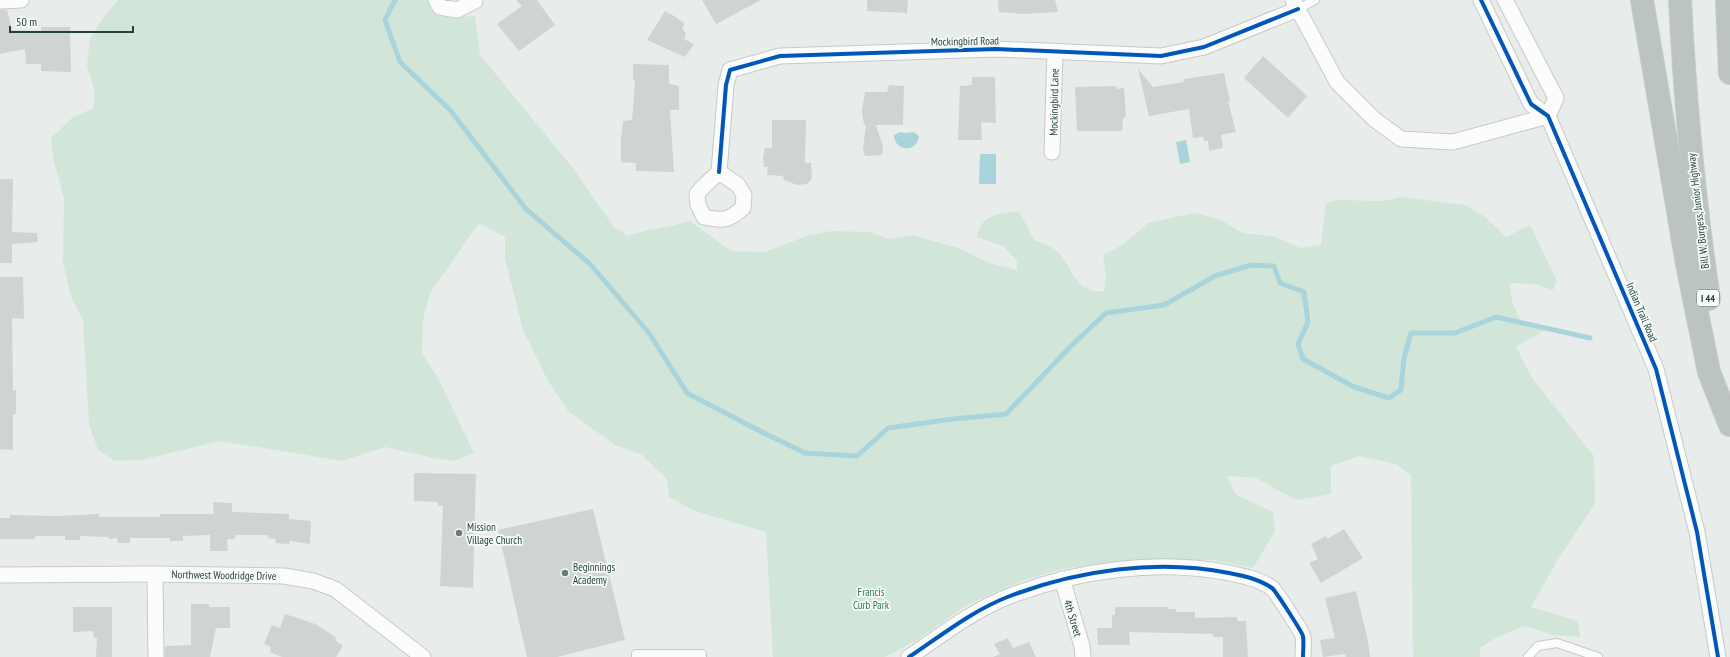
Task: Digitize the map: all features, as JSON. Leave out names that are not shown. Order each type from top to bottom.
[{"type":"highway","points":[[1642,0],[1687,264],[1709,372],[1730,425]]},
{"type":"highway","name":"Bill W. Burgess, Junior Highway","points":[[1680,0],[1684,80],[1699,236],[1730,420]]},
{"type":"highway","points":[[1727,0],[1730,73]]},
{"type":"street","points":[[0,1],[22,0]]},
{"type":"street","points":[[436,0],[440,7],[456,10],[475,2],[475,0]]},
{"type":"street","points":[[1481,0],[1531,104],[1548,116]]},
{"type":"street","points":[[1504,0],[1556,98],[1548,116]]},
{"type":"street","points":[[1295,5],[1337,82],[1374,118],[1402,140],[1453,142],[1548,116]]},
{"type":"street","name":"Mockingbird Road","points":[[719,172],[726,85],[730,70],[780,56],[996,49],[1161,56],[1204,47],[1295,5]]},
{"type":"street","name":"Mockingbird Lane","points":[[1052,152],[1055,51]]},
{"type":"street","name":"Indian Trail Road","points":[[1548,116],[1656,370],[1697,532],[1718,657]]},
{"type":"street","points":[[909,657],[969,615],[1009,596],[1062,579],[1096,573],[1164,566],[1214,570],[1249,577],[1273,588],[1303,635],[1303,657]]},
{"type":"street","points":[[155,574],[156,657]]},
{"type":"street","name":"Northwest Woodridge Drive","points":[[0,575],[155,574],[284,576],[313,581],[336,589],[423,657]]},
{"type":"street","name":"4th Street","points":[[1062,579],[1083,657]]},
{"type":"lane","points":[[1295,5],[1315,0]]},
{"type":"lane","points":[[1528,657],[1538,646],[1557,643],[1598,657]]},
{"type":"lane","points":[[636,657],[636,654],[702,654],[702,657]]},
{"type":"green space","name":"Francis Curb Park","points":[[118,0],[427,0],[433,12],[457,17],[475,16],[480,55],[572,167],[614,227],[628,236],[643,231],[690,221],[731,251],[765,252],[809,235],[832,231],[871,232],[889,239],[912,235],[958,248],[989,263],[1017,270],[1017,261],[1003,246],[977,237],[982,223],[987,219],[998,214],[1019,211],[1034,240],[1047,245],[1060,255],[1079,283],[1085,288],[1093,291],[1104,291],[1106,276],[1103,255],[1122,245],[1148,223],[1194,213],[1219,219],[1243,233],[1273,236],[1300,248],[1321,245],[1326,203],[1337,200],[1383,201],[1401,197],[1465,205],[1485,217],[1506,237],[1530,225],[1557,281],[1553,290],[1535,284],[1510,283],[1512,302],[1522,323],[1547,329],[1516,347],[1532,378],[1594,456],[1595,503],[1556,563],[1531,607],[1578,621],[1580,637],[1553,635],[1524,626],[1497,637],[1480,648],[1480,657],[1413,657],[1411,476],[1396,464],[1359,456],[1331,466],[1331,494],[1296,500],[1256,478],[1227,476],[1235,494],[1273,512],[1275,531],[1253,568],[1213,560],[1166,560],[1091,565],[1063,569],[1024,580],[966,606],[917,640],[885,657],[773,657],[766,532],[695,511],[669,497],[667,479],[642,455],[615,445],[568,411],[547,379],[523,330],[505,259],[505,237],[479,223],[430,293],[423,320],[422,353],[439,380],[474,453],[454,461],[385,447],[342,461],[220,441],[141,460],[115,461],[98,450],[89,424],[83,320],[71,297],[63,262],[64,199],[53,157],[51,138],[73,117],[94,108],[94,90],[87,65],[90,38]]},
{"type":"water","points":[[900,132],[914,132],[919,136],[914,146],[906,148],[901,147],[898,144],[894,135]]},
{"type":"water","points":[[1186,140],[1190,162],[1180,164],[1176,142]]},
{"type":"water","points":[[980,154],[996,154],[996,184],[979,184]]},
{"type":"building","points":[[516,0],[537,0],[555,25],[519,51],[497,24],[522,6]]},
{"type":"building","points":[[702,0],[761,0],[716,24]]},
{"type":"building","points":[[867,0],[908,0],[907,13],[867,11]]},
{"type":"building","points":[[998,0],[1055,0],[1058,12],[1024,14],[999,12]]},
{"type":"building","points":[[0,10],[7,10],[12,30],[41,31],[41,27],[70,27],[71,72],[41,71],[41,64],[26,64],[25,49],[0,54]]},
{"type":"building","points":[[665,11],[685,24],[682,28],[686,34],[684,39],[694,44],[685,57],[647,40]]},
{"type":"building","points":[[1263,56],[1307,96],[1288,118],[1244,78]]},
{"type":"building","points":[[633,64],[669,65],[669,84],[679,86],[679,110],[670,110],[674,172],[636,171],[636,163],[621,162],[623,121],[632,120],[635,81],[633,79]]},
{"type":"building","points":[[1138,69],[1153,87],[1184,82],[1184,79],[1224,73],[1230,101],[1228,101],[1236,132],[1221,135],[1223,148],[1209,151],[1208,141],[1204,141],[1203,137],[1193,138],[1189,109],[1149,116]]},
{"type":"building","points":[[972,77],[995,77],[996,123],[981,122],[982,140],[958,140],[960,86],[972,85]]},
{"type":"building","points":[[889,85],[904,86],[903,125],[876,125],[883,147],[882,155],[865,156],[863,148],[866,125],[864,125],[862,111],[865,92],[887,92]]},
{"type":"building","points":[[1116,86],[1117,89],[1124,88],[1126,117],[1123,118],[1122,131],[1077,131],[1075,87]]},
{"type":"building","points":[[772,120],[806,120],[805,163],[811,163],[812,179],[807,184],[797,185],[784,180],[783,176],[767,175],[768,167],[764,167],[763,157],[765,148],[772,148]]},
{"type":"building","points":[[0,179],[13,179],[12,232],[37,233],[38,242],[12,244],[12,263],[0,263]]},
{"type":"building","points":[[0,277],[23,277],[24,319],[12,318],[13,390],[16,390],[16,414],[13,414],[13,450],[0,449]]},
{"type":"building","points":[[414,473],[476,474],[473,588],[440,586],[443,506],[438,506],[438,502],[414,501]]},
{"type":"building","points":[[213,502],[232,503],[232,512],[289,514],[289,519],[311,521],[310,544],[290,541],[289,544],[275,543],[276,539],[268,538],[268,535],[235,535],[235,539],[227,539],[228,551],[210,551],[210,535],[183,536],[183,541],[170,541],[170,538],[130,538],[130,543],[118,543],[117,538],[109,539],[109,537],[80,536],[80,540],[65,540],[65,536],[35,536],[35,539],[0,539],[0,518],[10,518],[10,515],[57,516],[99,514],[99,517],[160,517],[160,514],[214,514]]},
{"type":"building","points":[[593,509],[625,640],[557,657],[527,657],[498,530]]},
{"type":"building","points":[[1344,529],[1363,558],[1321,583],[1309,563],[1318,559],[1311,544],[1326,536],[1327,539]]},
{"type":"building","points":[[1356,591],[1368,641],[1370,657],[1346,657],[1345,654],[1323,657],[1320,640],[1335,638],[1325,598]]},
{"type":"building","points":[[191,604],[209,604],[209,607],[230,607],[230,628],[216,628],[210,657],[165,657],[165,646],[191,645]]},
{"type":"building","points":[[73,607],[112,607],[112,657],[96,657],[97,638],[94,638],[93,631],[73,632]]},
{"type":"building","points":[[1115,607],[1168,607],[1168,609],[1176,609],[1176,612],[1195,612],[1195,618],[1237,617],[1237,621],[1246,621],[1248,657],[1223,657],[1223,637],[1213,637],[1213,634],[1129,632],[1130,645],[1098,645],[1097,628],[1112,628],[1112,615],[1115,615]]},
{"type":"building","points":[[285,614],[315,624],[337,638],[335,640],[343,646],[336,657],[282,657],[270,652],[271,647],[264,644],[272,625],[280,628]]},
{"type":"building","points":[[1008,638],[1013,648],[1029,642],[1036,657],[993,657],[1000,654],[994,644]]},
{"type":"waterway","points":[[395,0],[385,20],[400,62],[450,110],[526,209],[590,264],[649,333],[687,393],[805,453],[857,456],[888,428],[953,419],[1006,414],[1071,346],[1106,313],[1164,305],[1215,276],[1251,265],[1274,266],[1280,283],[1304,292],[1308,322],[1298,344],[1303,359],[1354,387],[1389,398],[1401,390],[1404,358],[1411,333],[1455,333],[1496,317],[1590,338]]},
{"type":"cycle path","points":[[1481,0],[1531,104],[1548,116],[1656,369],[1697,532],[1718,657]]},
{"type":"cycle path","points":[[719,172],[726,85],[730,70],[780,56],[996,49],[1161,56],[1204,47],[1298,9]]},
{"type":"cycle path","points":[[909,657],[983,608],[1010,596],[1063,579],[1146,567],[1202,569],[1235,574],[1257,580],[1267,585],[1272,588],[1278,596],[1303,636],[1303,657]]},
{"type":"place","name":"Mission Village Church","points":[[459,533]]},
{"type":"place","name":"Beginnings Academy","points":[[565,573]]}]
